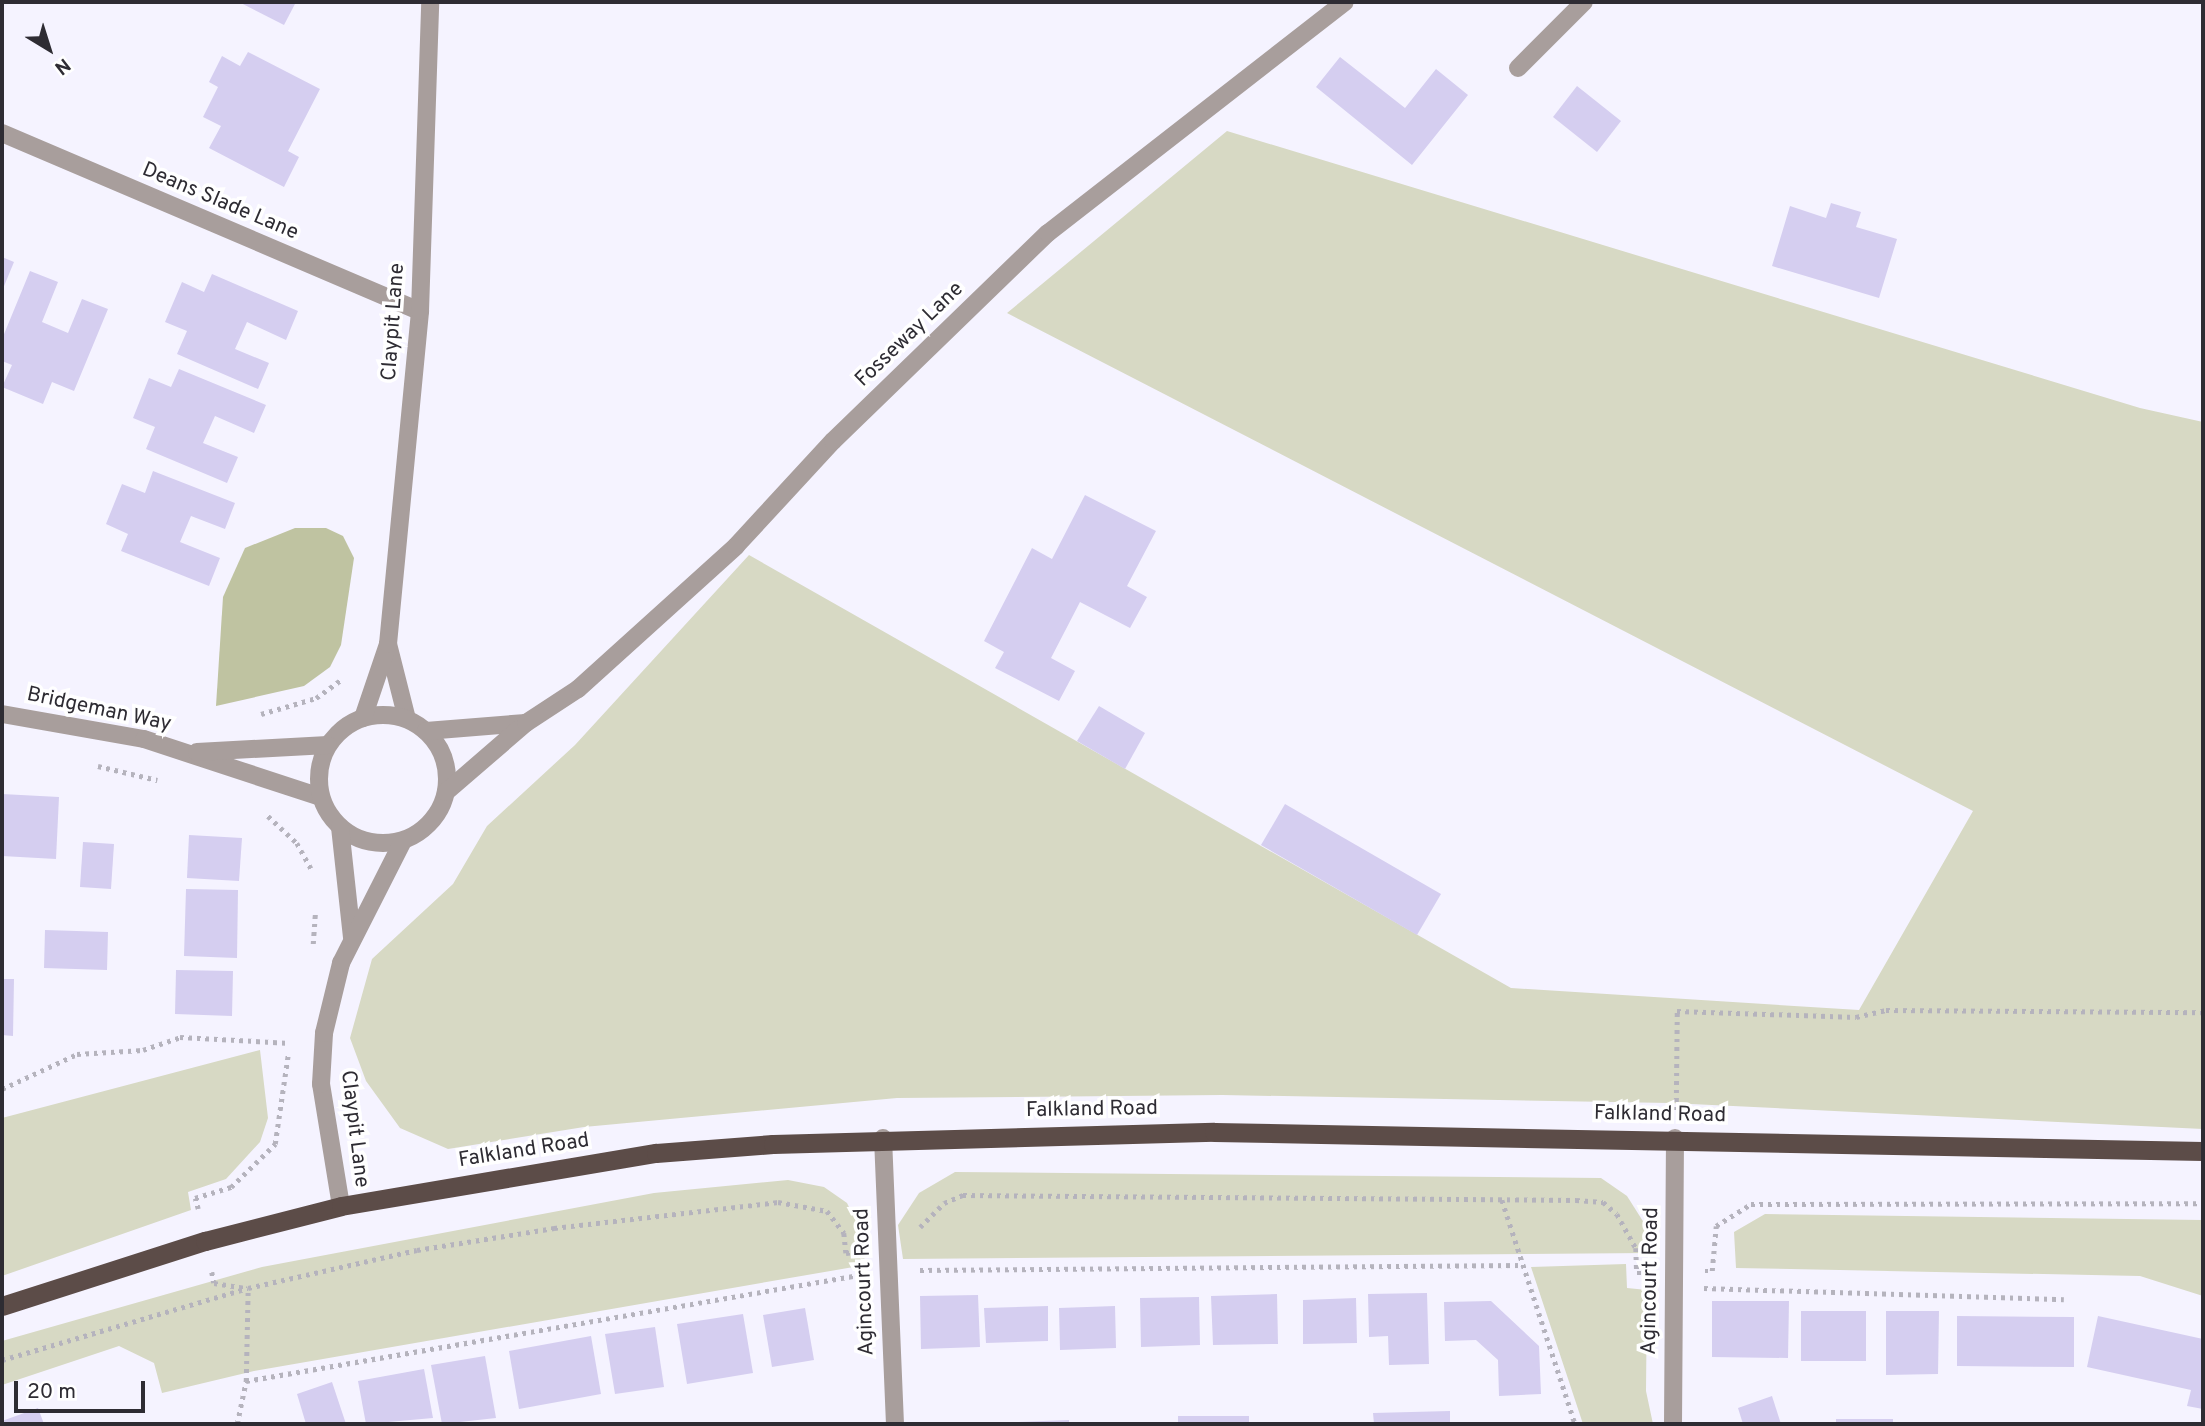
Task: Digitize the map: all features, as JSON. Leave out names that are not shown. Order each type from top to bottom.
[{"type":"highway","name":"Falkland Road","points":[[2,1306],[181,1248],[341,1206],[656,1153],[883,1138],[1072,1132],[1675,1138],[2203,1151]]},
{"type":"street","name":"Claypit Lane","points":[[363,718],[388,644],[420,312],[430,2]]},
{"type":"street","name":"Fosseway Lane","points":[[446,792],[526,723],[579,689],[736,546],[833,441],[1048,233],[1345,2]]},
{"type":"street","points":[[1518,68],[1584,2]]},
{"type":"street","name":"Deans Slade Lane","points":[[2,133],[420,312]]},
{"type":"street","name":"Claypit Lane","points":[[388,644],[407,719]]},
{"type":"street","name":"Bridgeman Way","points":[[2,714],[106,731],[187,753],[320,797]]},
{"type":"street","points":[[363,718],[407,719],[426,731],[440,749],[446,792],[438,813],[403,841],[370,842],[340,827],[320,797],[320,761],[328,746],[363,718]]},
{"type":"street","name":"Fosseway Lane","points":[[426,731],[526,723]]},
{"type":"street","name":"Bridgeman Way","points":[[187,753],[328,746]]},
{"type":"street","name":"Claypit Lane","points":[[340,827],[352,937]]},
{"type":"street","name":"Claypit Lane","points":[[341,1206],[321,1084],[324,1033],[352,937],[403,841]]},
{"type":"street","name":"Agincourt Road","points":[[883,1138],[895,1424]]},
{"type":"street","name":"Agincourt Road","points":[[1673,1424],[1675,1138]]},
{"type":"path","points":[[254,716],[316,698],[346,676]]},
{"type":"path","points":[[87,764],[163,781]]},
{"type":"path","points":[[261,813],[297,843],[316,877]]},
{"type":"path","points":[[311,949],[315,901]]},
{"type":"path","points":[[1675,1138],[1677,1011],[1856,1017],[1886,1010],[2203,1012]]},
{"type":"path","points":[[195,1198],[231,1187],[275,1144],[292,1031]]},
{"type":"path","points":[[2,1089],[77,1054],[143,1050],[180,1037],[290,1042]]},
{"type":"path","points":[[2,1360],[248,1289],[417,1250],[778,1202],[827,1211],[844,1233],[846,1253],[923,1245],[919,1224],[963,1195],[1603,1202],[1618,1213],[1636,1248],[1637,1273],[1674,1280],[2064,1300]]},
{"type":"path","points":[[1502,1200],[1575,1424]]},
{"type":"path","points":[[1674,1280],[1712,1271],[1716,1226],[1751,1204],[2203,1203]]},
{"type":"path","points":[[237,1424],[246,1381],[248,1289]]},
{"type":"green space","points":[[1227,131],[2140,408],[2203,422],[2203,1129],[1670,1103],[1222,1095],[897,1098],[584,1127],[448,1149],[400,1128],[366,1081],[350,1038],[372,959],[453,884],[487,826],[575,745],[749,555],[1511,988],[1859,1010],[1973,811],[1007,313]]},
{"type":"green space","points":[[295,528],[326,528],[343,536],[354,558],[341,645],[330,667],[304,686],[216,706],[223,597],[245,548]]},
{"type":"green space","points":[[260,1050],[268,1118],[260,1142],[226,1179],[188,1192],[191,1210],[2,1276],[2,1118]]},
{"type":"green space","points":[[955,1172],[1601,1178],[1627,1196],[1646,1226],[1649,1253],[903,1259],[898,1225],[919,1193]]},
{"type":"green space","points":[[788,1180],[824,1187],[847,1203],[862,1233],[865,1265],[254,1371],[162,1393],[154,1363],[119,1346],[2,1385],[2,1341],[262,1267],[654,1193]]},
{"type":"green space","points":[[1765,1214],[2203,1220],[2203,1296],[2140,1276],[1736,1268],[1734,1232]]},
{"type":"green space","points":[[1626,1264],[1627,1288],[1647,1290],[1646,1391],[1653,1424],[1583,1424],[1531,1267]]},
{"type":"building","points":[[239,2],[296,2],[284,25]]},
{"type":"building","points":[[248,52],[320,89],[288,151],[299,157],[284,187],[209,148],[221,126],[203,117],[218,87],[209,82],[222,56],[240,66]]},
{"type":"building","points":[[1340,57],[1405,108],[1436,69],[1468,95],[1412,165],[1316,87]]},
{"type":"building","points":[[1577,86],[1621,121],[1597,152],[1553,117]]},
{"type":"building","points":[[1831,203],[1861,212],[1856,227],[1897,239],[1879,298],[1772,266],[1790,206],[1826,218]]},
{"type":"building","points":[[2,257],[14,262],[2,291]]},
{"type":"building","points":[[30,271],[58,282],[42,322],[68,333],[82,299],[108,309],[74,391],[52,382],[43,404],[2,387],[12,365],[2,361],[2,339]]},
{"type":"building","points":[[212,274],[298,311],[286,340],[247,322],[235,349],[269,363],[258,389],[177,354],[187,331],[165,322],[182,282],[204,292]]},
{"type":"building","points":[[179,369],[266,405],[254,433],[215,416],[203,443],[238,457],[227,483],[146,449],[155,427],[133,418],[149,378],[171,387]]},
{"type":"building","points":[[153,471],[235,503],[225,529],[191,516],[180,542],[220,558],[209,586],[121,551],[128,534],[106,524],[122,484],[145,493]]},
{"type":"building","points":[[1085,495],[1156,531],[1127,586],[1147,597],[1130,628],[1080,602],[1051,658],[1075,671],[1059,701],[995,668],[1004,652],[984,641],[1032,548],[1052,559]]},
{"type":"building","points":[[1099,706],[1145,733],[1125,769],[1077,741]]},
{"type":"building","points":[[2,794],[59,797],[56,859],[2,856]]},
{"type":"building","points":[[1285,804],[1441,894],[1417,935],[1261,845]]},
{"type":"building","points":[[189,835],[242,838],[239,881],[187,878]]},
{"type":"building","points":[[83,842],[114,844],[111,889],[80,887]]},
{"type":"building","points":[[186,889],[238,890],[237,958],[184,956]]},
{"type":"building","points":[[45,930],[108,932],[107,970],[44,968]]},
{"type":"building","points":[[176,970],[233,971],[232,1016],[175,1014]]},
{"type":"building","points":[[2,979],[14,979],[13,1036],[2,1035]]},
{"type":"building","points":[[1427,1293],[1429,1364],[1389,1365],[1388,1336],[1369,1337],[1368,1294]]},
{"type":"building","points":[[1277,1294],[1278,1344],[1213,1345],[1211,1296]]},
{"type":"building","points":[[978,1295],[980,1347],[921,1349],[920,1296]]},
{"type":"building","points":[[1199,1297],[1200,1345],[1141,1347],[1140,1298]]},
{"type":"building","points":[[1356,1298],[1357,1343],[1303,1344],[1303,1300]]},
{"type":"building","points":[[1491,1301],[1539,1346],[1541,1394],[1499,1396],[1498,1360],[1476,1340],[1445,1341],[1444,1302]]},
{"type":"building","points":[[1712,1301],[1789,1301],[1788,1358],[1712,1357]]},
{"type":"building","points":[[1048,1306],[1048,1341],[986,1343],[984,1308]]},
{"type":"building","points":[[1115,1306],[1116,1348],[1060,1350],[1059,1308]]},
{"type":"building","points":[[805,1308],[814,1360],[772,1367],[763,1315]]},
{"type":"building","points":[[1801,1311],[1866,1311],[1866,1361],[1801,1361]]},
{"type":"building","points":[[1886,1311],[1939,1311],[1938,1374],[1886,1375]]},
{"type":"building","points":[[743,1314],[753,1373],[687,1384],[677,1324]]},
{"type":"building","points":[[1957,1316],[2074,1317],[2074,1367],[1957,1366]]},
{"type":"building","points":[[2098,1316],[2203,1339],[2203,1409],[2187,1406],[2191,1390],[2087,1367]]},
{"type":"building","points":[[655,1327],[664,1387],[615,1394],[605,1334]]},
{"type":"building","points":[[591,1336],[601,1394],[519,1409],[509,1351]]},
{"type":"building","points":[[485,1356],[496,1418],[442,1424],[431,1365]]},
{"type":"building","points":[[424,1369],[433,1418],[366,1424],[358,1381]]},
{"type":"building","points":[[332,1382],[346,1424],[306,1424],[297,1394]]},
{"type":"building","points":[[1772,1396],[1781,1424],[1743,1424],[1738,1408]]},
{"type":"building","points":[[38,1408],[44,1424],[2,1424],[2,1421]]},
{"type":"building","points":[[1450,1411],[1450,1424],[1374,1424],[1373,1413]]},
{"type":"building","points":[[1178,1416],[1249,1416],[1249,1424],[1178,1424]]},
{"type":"building","points":[[1836,1419],[1893,1419],[1893,1424],[1836,1424]]},
{"type":"building","points":[[1069,1420],[1069,1424],[1018,1424],[1018,1422]]}]
